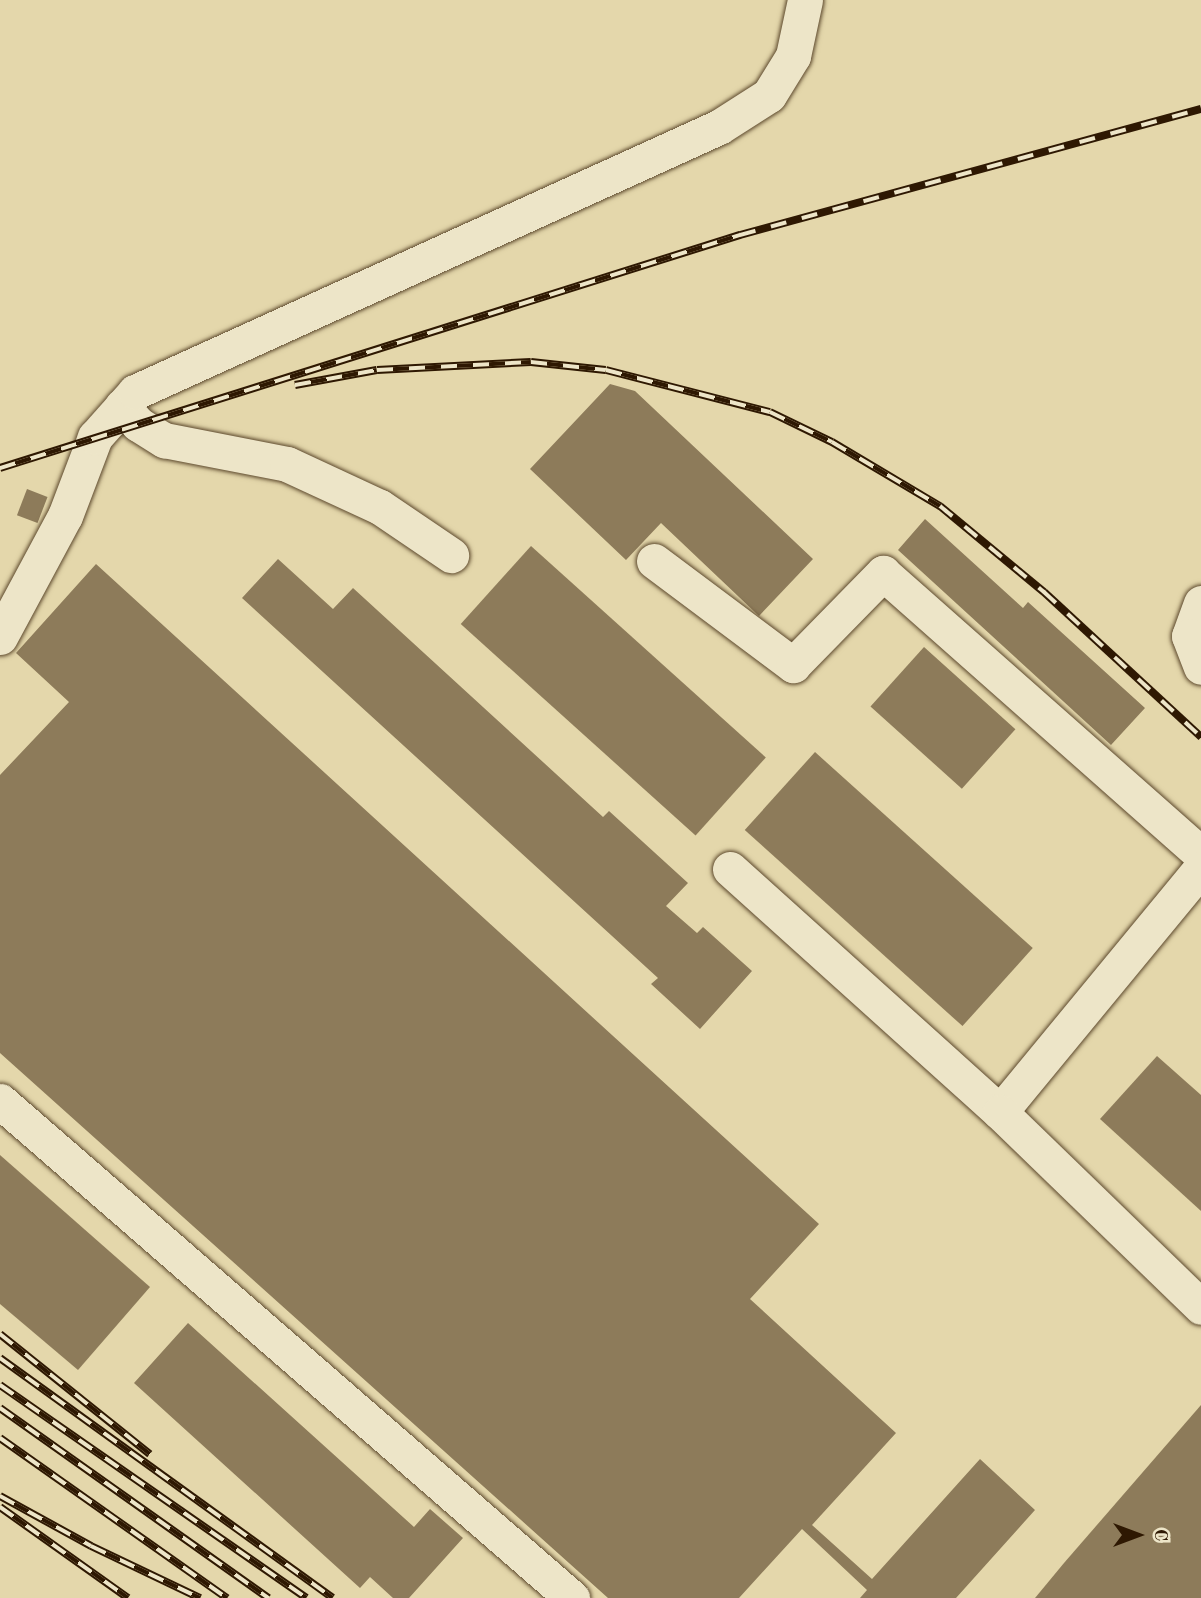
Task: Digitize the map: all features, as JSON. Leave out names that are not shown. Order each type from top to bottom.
[{"type":"lane","points":[[0,637],[65,516],[95,437],[135,391],[719,127],[769,95],[793,56],[805,0]]},
{"type":"lane","points":[[122,406],[138,424],[164,440],[287,464],[380,507],[451,555]]},
{"type":"lane","points":[[654,561],[793,665],[883,573],[1201,855]]},
{"type":"lane","points":[[1201,603],[1189,636],[1201,667]]},
{"type":"lane","points":[[1000,1112],[1201,868]]},
{"type":"lane","points":[[730,869],[1000,1112],[1201,1307]]},
{"type":"lane","points":[[0,1101],[572,1598]]},
{"type":"building","points":[[610,384],[635,391],[813,559],[759,616],[661,523],[626,560],[530,469]]},
{"type":"building","points":[[27,489],[48,497],[38,523],[17,515]]},
{"type":"building","points":[[925,519],[1023,608],[1028,602],[1145,708],[1111,745],[898,550]]},
{"type":"building","points":[[531,546],[766,757],[696,835],[461,624]]},
{"type":"building","points":[[278,559],[333,609],[353,588],[603,817],[609,811],[688,883],[666,906],[697,933],[703,927],[752,971],[700,1029],[651,984],[658,978],[242,598]]},
{"type":"building","points":[[96,564],[819,1224],[750,1299],[896,1433],[812,1525],[872,1579],[980,1459],[1035,1510],[956,1598],[860,1598],[867,1590],[802,1529],[739,1598],[608,1598],[0,1053],[0,775],[69,702],[16,653]]},
{"type":"building","points":[[924,647],[1015,729],[962,789],[870,706]]},
{"type":"building","points":[[815,752],[1033,948],[962,1026],[745,830]]},
{"type":"building","points":[[1157,1056],[1201,1095],[1201,1211],[1100,1119]]},
{"type":"building","points":[[0,1155],[150,1287],[78,1370],[0,1304]]},
{"type":"building","points":[[188,1323],[414,1527],[430,1509],[463,1538],[409,1598],[393,1598],[370,1577],[360,1588],[134,1383]]},
{"type":"building","points":[[1201,1405],[1201,1598],[1035,1598],[1064,1563]]},
{"type":"railway","points":[[0,468],[740,235],[1201,109]]},
{"type":"railway","points":[[295,385],[377,370],[531,362],[606,370],[770,412],[832,442],[940,506],[1044,592],[1201,737]]},
{"type":"railway","points":[[0,1334],[150,1454]]},
{"type":"railway","points":[[0,1358],[333,1598]]},
{"type":"railway","points":[[0,1385],[306,1598]]},
{"type":"railway","points":[[0,1408],[268,1598]]},
{"type":"railway","points":[[0,1438],[227,1598]]},
{"type":"railway","points":[[0,1496],[91,1546],[200,1598]]},
{"type":"railway","points":[[0,1507],[128,1598]]}]
